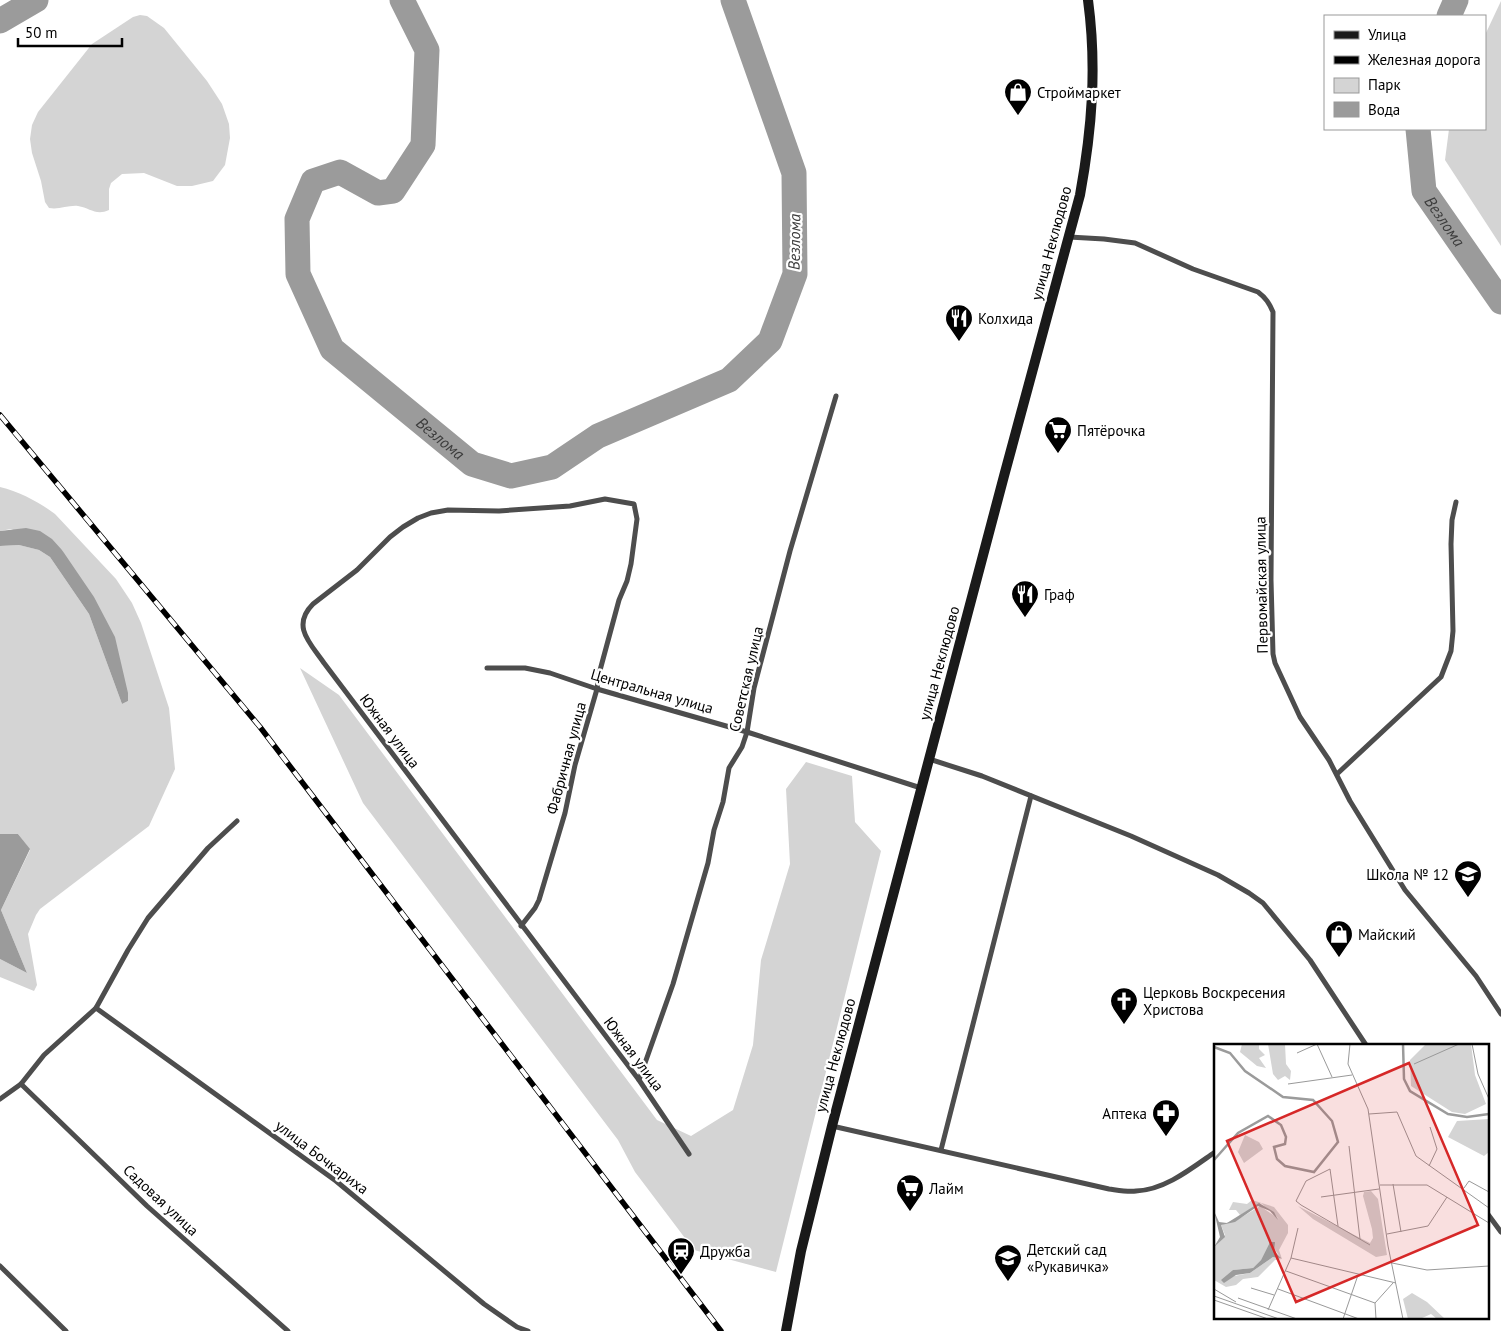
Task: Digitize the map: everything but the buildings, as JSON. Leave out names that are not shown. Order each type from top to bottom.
[{"type":"main road","name":"улица Неклюдово","points":[[786,1331],[801,1251],[832,1126],[1082,187],[1093,108],[1093,62],[1088,0]]},
{"type":"street","name":"Первомайская улица","points":[[1069,237],[1135,243],[1192,269],[1258,292],[1265,297],[1274,312],[1270,580],[1273,654],[1278,673],[1300,717],[1329,760],[1350,801],[1405,890],[1476,976],[1501,1014]]},
{"type":"street","name":"Советская улица","points":[[639,1080],[673,984],[708,863],[729,768],[742,747],[747,732],[754,688],[788,560],[836,396]]},
{"type":"street","name":"Южная улица","points":[[634,504],[605,499],[570,506],[498,511],[448,510],[431,513],[403,526],[357,570],[313,604],[302,619],[305,636],[324,663],[639,1080],[689,1154]]},
{"type":"street","points":[[1337,774],[1440,677],[1451,652],[1453,630],[1452,528],[1456,502]]},
{"type":"street","name":"Фабричная улица","points":[[521,926],[539,900],[565,813],[575,765],[597,689],[599,674],[631,564],[637,519],[634,504]]},
{"type":"street","name":"Центральная улица","points":[[487,668],[525,668],[550,673],[597,689],[747,732],[921,788]]},
{"type":"street","points":[[929,759],[982,776],[1131,836],[1218,875],[1249,893],[1263,903],[1310,960],[1365,1044]]},
{"type":"street","points":[[941,1150],[1032,796]]},
{"type":"street","points":[[0,1099],[21,1084],[44,1055],[96,1008],[148,918],[208,848],[237,821]]},
{"type":"street","name":"улица Бочкариха","points":[[96,1008],[336,1181],[515,1329],[528,1331]]},
{"type":"street","name":"Садовая улица","points":[[21,1084],[147,1206],[288,1331]]},
{"type":"street","points":[[832,1126],[1109,1189],[1135,1192],[1147,1190],[1170,1181],[1214,1153]]},
{"type":"street","points":[[1488,1214],[1501,1232]]},
{"type":"street","points":[[0,1266],[66,1331]]},
{"type":"green space","points":[[1501,1],[1501,246],[1445,160],[1449,130],[1486,130],[1486,33]]},
{"type":"green space","points":[[147,16],[164,28],[207,81],[222,104],[229,124],[230,138],[225,165],[213,181],[192,186],[177,186],[144,173],[122,174],[111,183],[109,189],[109,210],[104,212],[97,212],[78,206],[49,208],[45,202],[30,139],[32,125],[38,112],[92,44],[133,17]]},
{"type":"green space","points":[[0,487],[29,498],[55,514],[116,579],[132,603],[141,623],[169,708],[175,769],[149,826],[40,909],[36,915],[28,934],[37,985],[34,991],[0,977],[0,959],[27,973],[1,910],[30,850],[18,834],[0,834],[0,546],[19,545],[39,550],[50,557],[89,614],[122,704],[128,701],[62,550],[11,529],[0,531]]},
{"type":"green space","points":[[300,668],[339,695],[657,1120],[691,1136],[733,1110],[753,1045],[761,960],[790,864],[786,789],[806,762],[852,776],[855,822],[881,851],[776,1272],[694,1250],[635,1172],[618,1140],[363,803]]},
{"type":"water","points":[[26,528],[40,531],[52,539],[62,550],[94,597],[115,637],[128,693],[128,701],[122,704],[89,614],[50,557],[39,550],[19,545],[0,546],[0,531]]},
{"type":"water","points":[[0,834],[18,834],[30,849],[1,910],[27,973],[0,959]]},
{"type":"waterway","name":"Везлома","points":[[0,21],[36,0]]},
{"type":"waterway","name":"Везлома","points":[[402,0],[427,50],[423,145],[393,191],[378,193],[340,172],[313,181],[297,219],[298,274],[332,349],[472,464],[511,476],[552,467],[598,436],[729,380],[770,341],[795,274],[794,173],[733,0]]},
{"type":"waterway","name":"Везлома","points":[[1449,15],[1456,0]]},
{"type":"waterway","name":"Везлома","points":[[1418,130],[1424,191],[1501,302]]},
{"type":"railway","points":[[0,415],[260,727],[721,1331]]},
{"type":"place","name":"Строймаркет","points":[[1018,116]]},
{"type":"place","name":"Колхида","points":[[959,342]]},
{"type":"place","name":"Пятёрочка","points":[[1058,454]]},
{"type":"place","name":"Граф","points":[[1025,618]]},
{"type":"place","name":"Школа № 12","points":[[1468,898]]},
{"type":"place","name":"Майский","points":[[1339,958]]},
{"type":"place","name":"Церковь Воскресения Христова","points":[[1124,1025]]},
{"type":"place","name":"Аптека","points":[[1166,1137]]},
{"type":"place","name":"Лайм","points":[[910,1212]]},
{"type":"place","name":"Дружба","points":[[681,1275]]},
{"type":"place","name":"Детский сад «Рукавичка»","points":[[1008,1282]]}]
